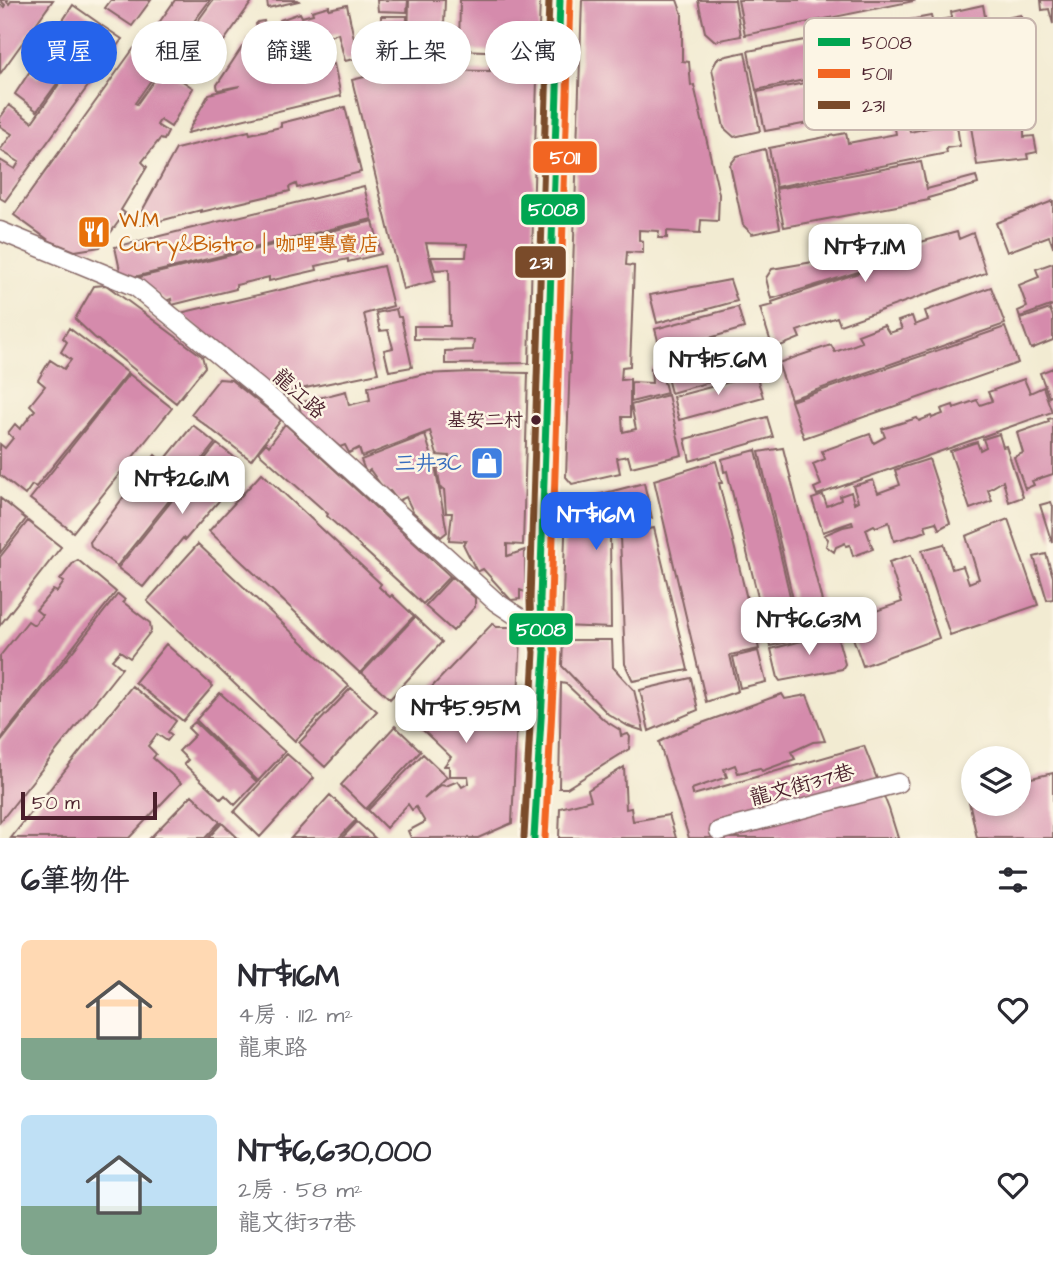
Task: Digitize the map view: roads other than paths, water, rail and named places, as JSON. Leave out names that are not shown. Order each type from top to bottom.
[{"type":"street","points":[[534,838],[545,651],[541,632],[540,600],[559,0]]},
{"type":"street","name":"龍江路","points":[[0,231],[136,287],[277,403],[496,602],[541,632]]},
{"type":"street","name":"龍文街37巷","points":[[719,831],[898,783]]},
{"type":"place","name":"W.M Curry&Bistro｜咖哩專賣店","points":[[94,232]]},
{"type":"place","name":"基安二村","points":[[536,420]]},
{"type":"place","name":"三井3C","points":[[487,463]]}]
